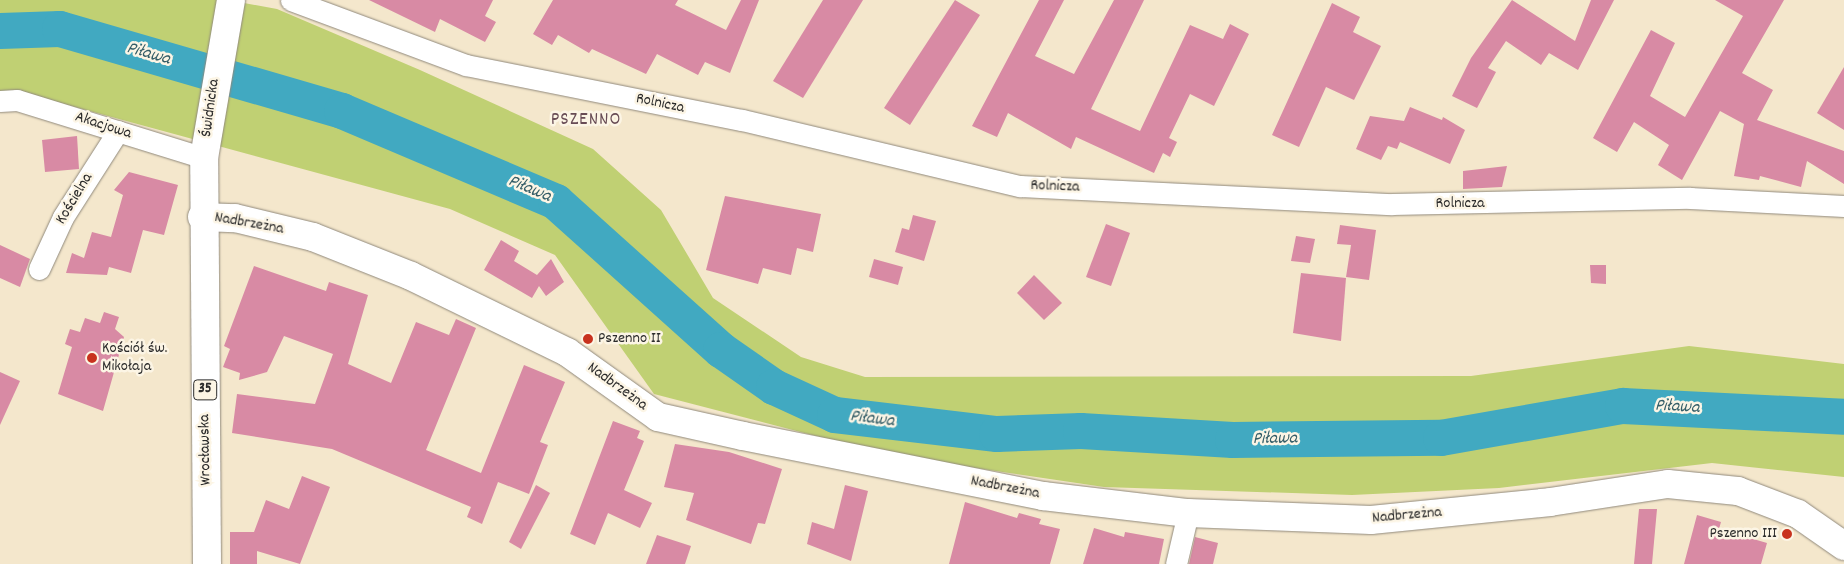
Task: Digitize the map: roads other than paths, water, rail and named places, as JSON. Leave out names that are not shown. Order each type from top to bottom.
[{"type":"street","name":"Rolnicza","points":[[291,0],[466,65],[742,120],[1020,186],[1392,204],[1690,198],[1844,206]]},
{"type":"street","name":"Świdnicka","points":[[202,217],[205,152],[230,3]]},
{"type":"street","name":"Akacjowa","points":[[0,101],[17,100],[118,131],[205,152]]},
{"type":"street","name":"Kościelna","points":[[39,269],[63,217],[118,131]]},
{"type":"street","name":"Nadbrzeżna","points":[[202,217],[235,218],[313,237],[411,276],[580,360],[658,417],[1043,496],[1188,513],[1371,520],[1550,502],[1668,484],[1738,492],[1798,514],[1844,546]]},
{"type":"street","name":"Wrocławska","points":[[202,217],[207,564]]},
{"type":"street","points":[[1176,564],[1188,513]]},
{"type":"waterway","name":"Piława","points":[[0,31],[60,29],[342,111],[556,202],[721,350],[774,387],[835,415],[997,434],[1081,431],[1233,440],[1441,438],[1623,406],[1844,417]]},
{"type":"place","name":"Pszenno II","points":[[588,339]]},
{"type":"place","name":"Kościół św. Mikołaja","points":[[92,358]]},
{"type":"place","name":"Pszenno III","points":[[1787,534]]},
{"type":"district","name":"PSZENNO","points":[[586,121]]}]
